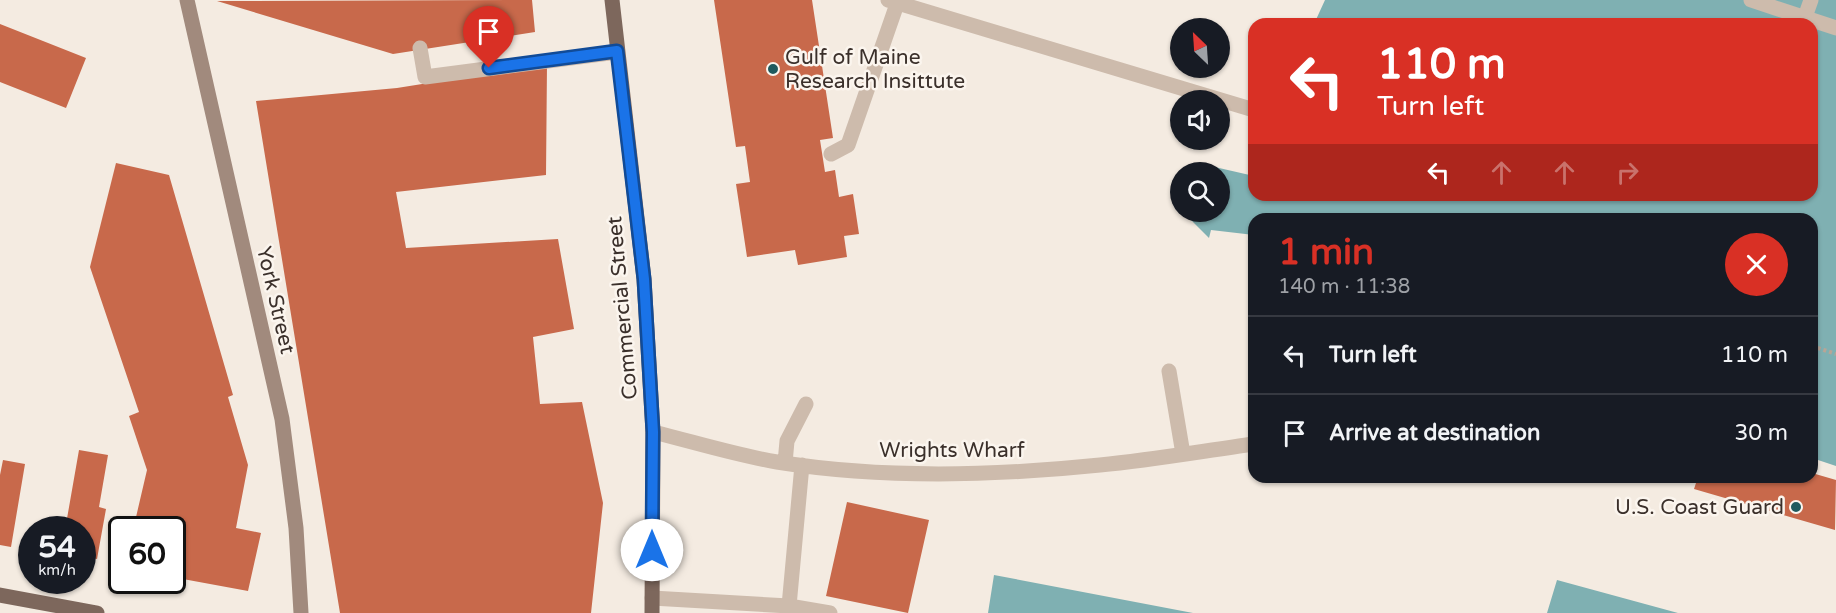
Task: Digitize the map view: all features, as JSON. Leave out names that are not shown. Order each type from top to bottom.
[{"type":"main road","name":"Commercial Street","points":[[612,0],[644,279],[653,432],[652,605]]},
{"type":"main road","points":[[0,595],[98,613]]},
{"type":"street","name":"York Street","points":[[187,0],[282,419],[296,528],[301,613]]},
{"type":"street","points":[[1751,0],[1805,17],[1810,0]]},
{"type":"street","points":[[831,154],[848,145],[892,2],[1248,108]]},
{"type":"street","points":[[1818,22],[1836,28]]},
{"type":"street","points":[[420,48],[425,76],[617,51]]},
{"type":"street","points":[[1169,371],[1183,454]]},
{"type":"street","points":[[785,463],[787,441],[806,404]]},
{"type":"street","name":"Wrights Wharf","points":[[653,432],[785,463],[897,472],[1024,471],[1101,465],[1248,445]]},
{"type":"street","points":[[789,606],[802,465]]},
{"type":"street","points":[[652,605],[789,606],[830,613]]},
{"type":"path","points":[[1818,348],[1836,354]]},
{"type":"water","points":[[1325,0],[1836,0],[1836,466],[1818,460],[1818,213],[1248,213],[1248,234],[1211,230],[1209,238],[1193,222],[1230,222],[1230,170],[1248,175],[1248,201],[1818,201],[1818,18],[1317,18]]},
{"type":"water","points":[[994,575],[1193,613],[988,613]]},
{"type":"water","points":[[1557,580],[1678,613],[1547,613]]},
{"type":"building","points":[[532,0],[535,32],[393,54],[217,1]]},
{"type":"building","name":"Gulf of Maine Research Insittute","points":[[714,0],[812,0],[833,138],[820,140],[825,172],[835,170],[839,197],[853,194],[859,234],[844,236],[847,257],[798,265],[795,250],[747,257],[736,184],[750,182],[745,146],[736,147]]},
{"type":"building","points":[[0,24],[86,58],[66,108],[0,82]]},
{"type":"building","points":[[547,64],[546,175],[396,192],[406,248],[558,239],[574,329],[533,337],[540,404],[582,402],[603,503],[591,613],[340,613],[256,101],[397,88]]},
{"type":"building","points":[[116,163],[169,175],[233,395],[228,397],[248,465],[236,528],[261,533],[248,591],[186,580],[186,516],[136,516],[147,470],[129,416],[139,412],[90,267]]},
{"type":"building","points":[[79,450],[108,455],[99,507],[106,509],[97,559],[96,516],[67,516]]},
{"type":"building","points":[[3,460],[25,464],[11,547],[0,545],[0,475]]},
{"type":"building","name":"U.S. Coast Guard","points":[[1818,475],[1836,480],[1835,530],[1694,489],[1696,483],[1818,483]]},
{"type":"building","points":[[847,502],[929,520],[908,613],[826,596]]},
{"type":"place","name":"Gulf of Maine Research Insittute","points":[[773,69]]},
{"type":"place","name":"U.S. Coast Guard","points":[[1796,507]]},
{"type":"route","points":[[489,68],[617,51],[644,279],[653,432],[652,550]]}]
